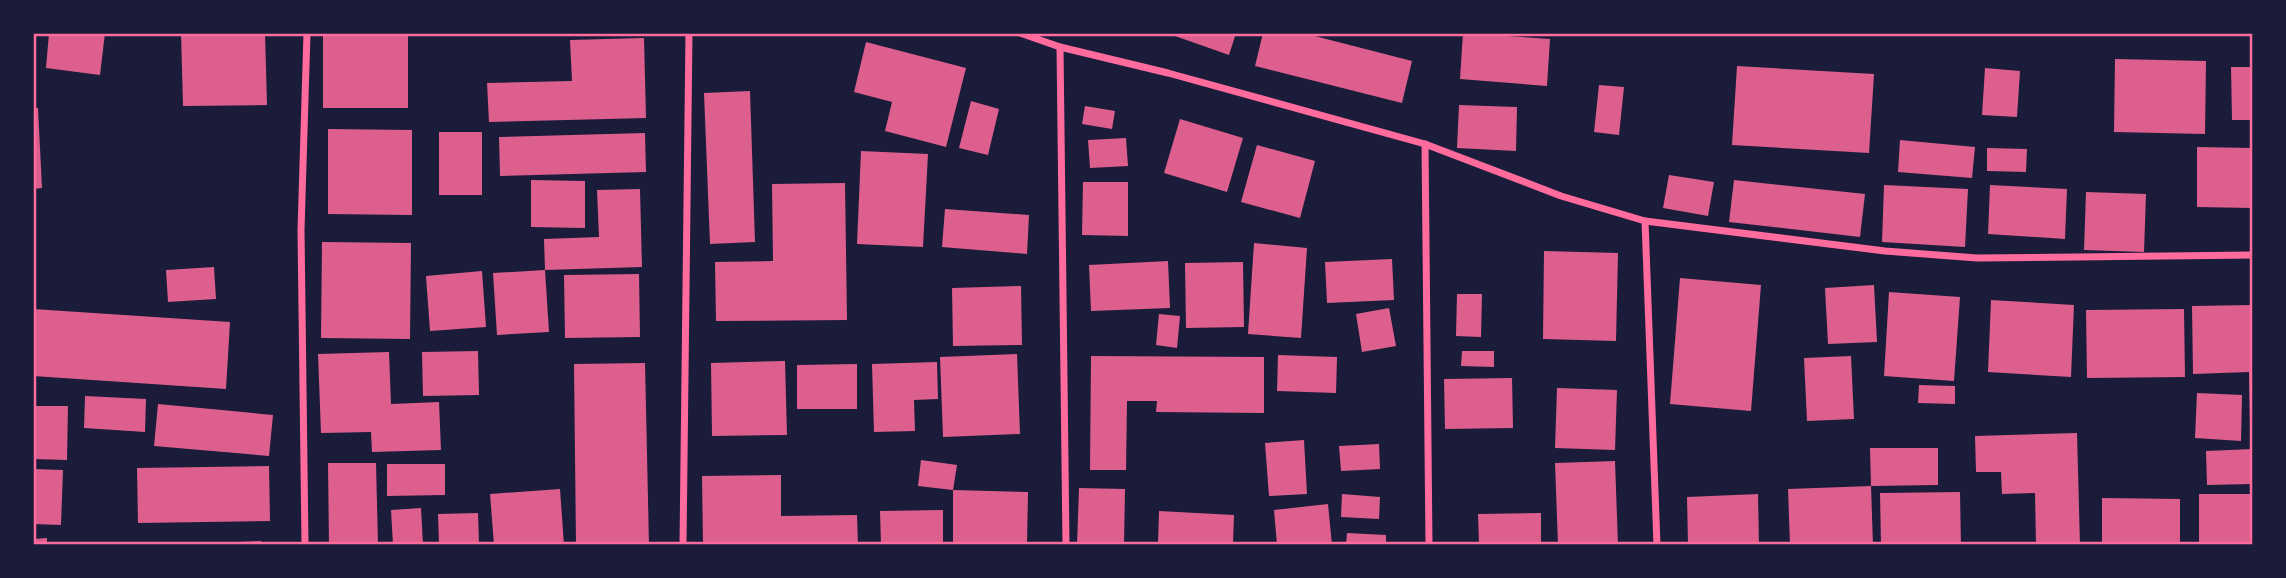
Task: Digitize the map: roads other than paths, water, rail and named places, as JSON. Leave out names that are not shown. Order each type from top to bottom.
[{"type":"street","points":[[305,545],[301,230],[307,33]]},
{"type":"street","points":[[683,545],[689,33]]},
{"type":"street","points":[[1020,33],[1060,47],[1180,76],[1425,144],[1561,196],[1645,221],[1885,251],[1977,258],[2253,255]]},
{"type":"street","points":[[1060,47],[1066,545]]},
{"type":"street","points":[[1425,144],[1429,545]]},
{"type":"street","points":[[1645,221],[1657,545]]}]
